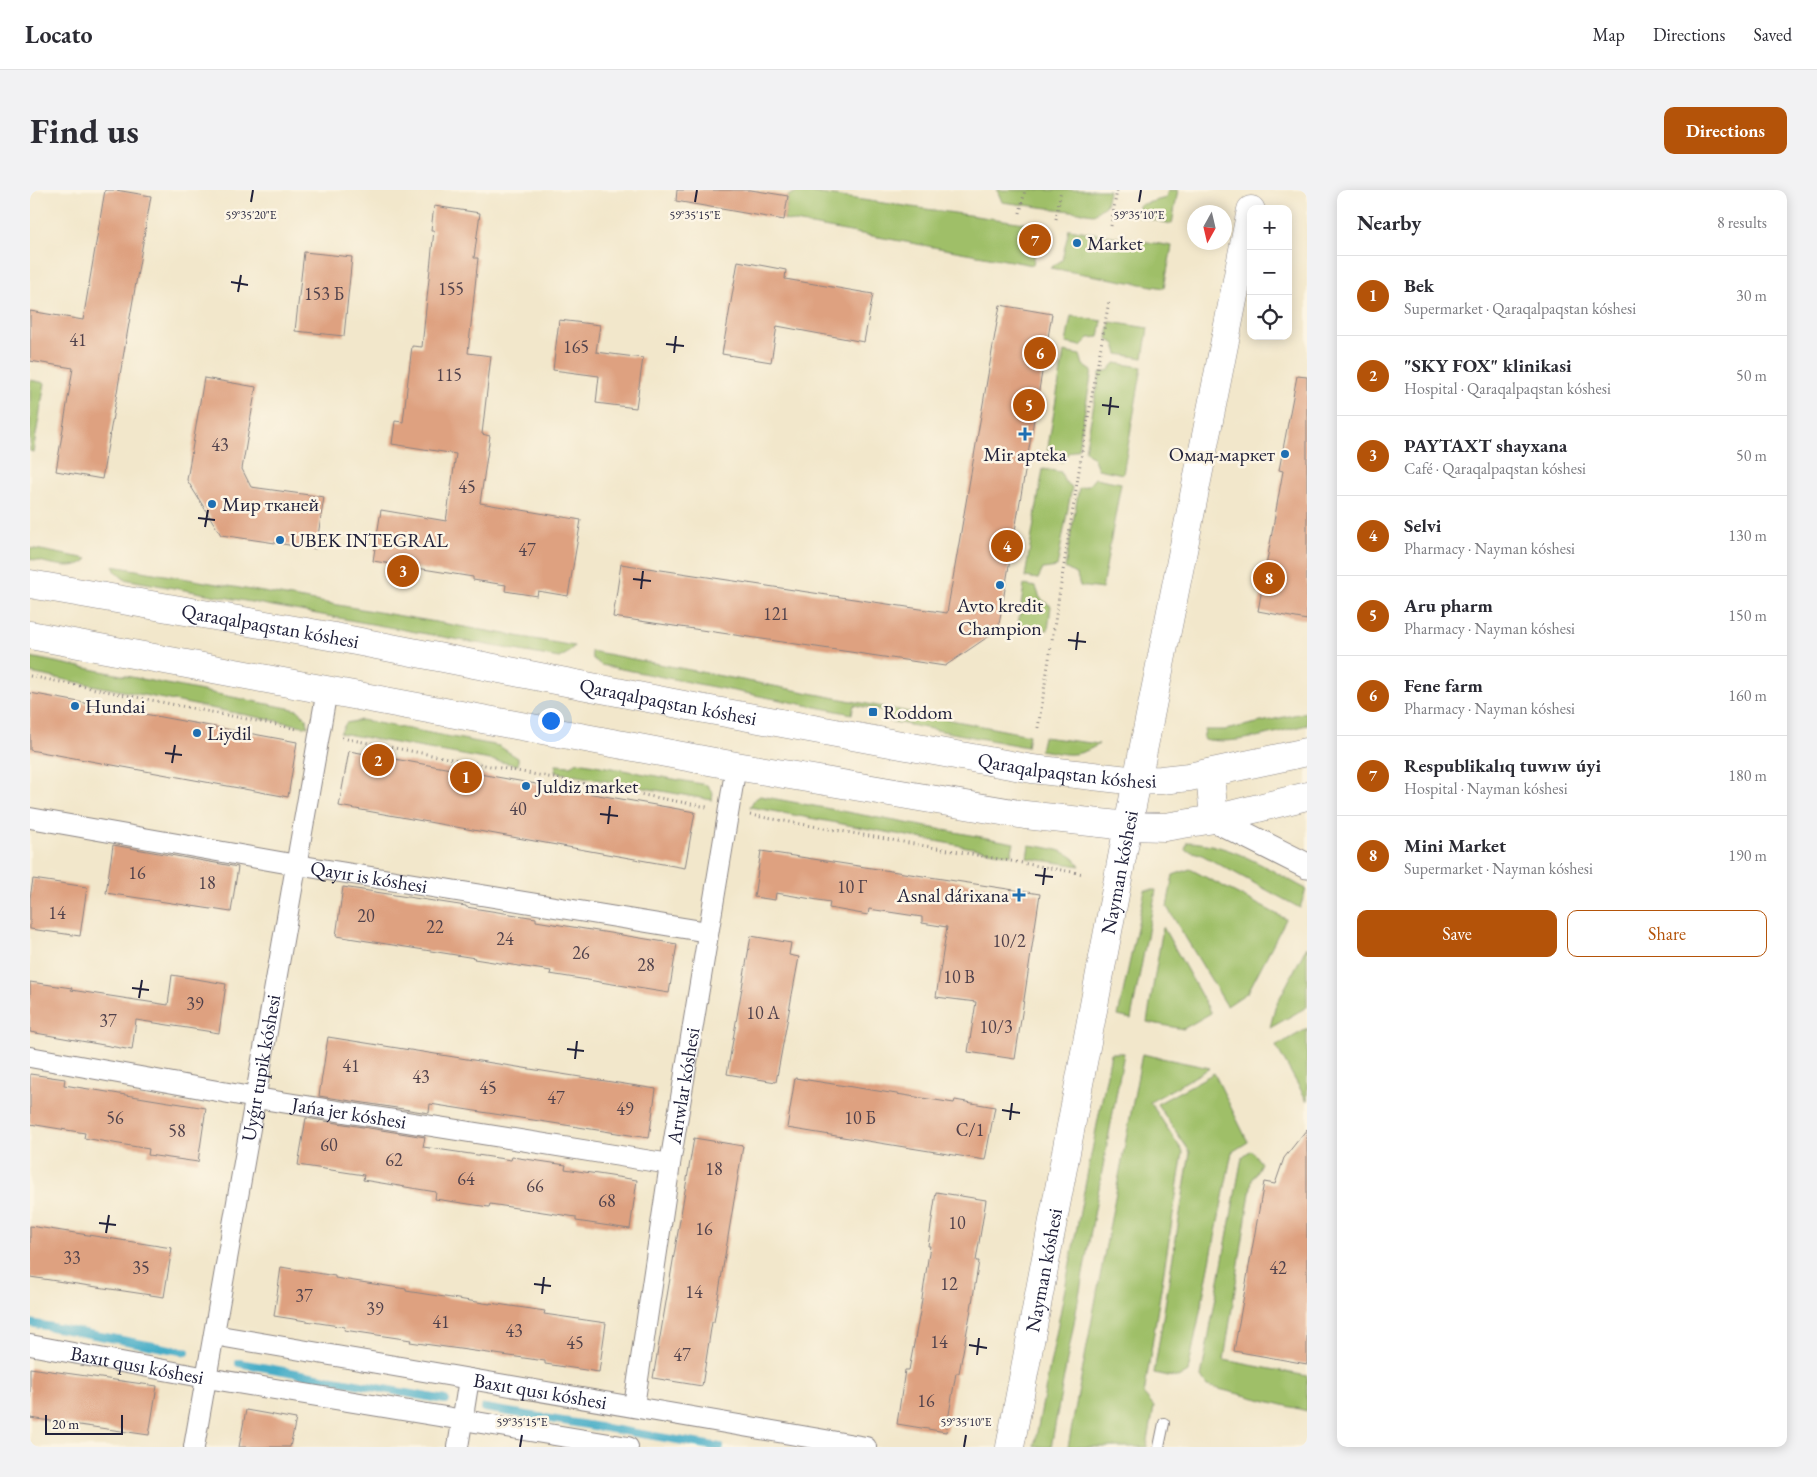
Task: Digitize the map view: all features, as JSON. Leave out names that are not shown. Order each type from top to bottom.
[{"type":"main road","name":"Nayman kóshesi","points":[[1252,205],[1255,190]]},
{"type":"main road","name":"Nayman kóshesi","points":[[1010,1447],[1136,781],[1247,229]]},
{"type":"main road","name":"Qaraqalpaqstan kóshesi","points":[[30,584],[335,637],[694,707],[1032,769],[1136,781],[1189,777],[1307,752]]},
{"type":"main road","points":[[30,635],[736,766],[1025,815],[1128,826],[1165,827],[1214,819],[1307,796]]},
{"type":"main road","points":[[1210,773],[1214,819]]},
{"type":"street","name":"Uyǵır tupik kóshesi","points":[[194,1447],[327,690]]},
{"type":"street","name":"Arıwlar kóshesi","points":[[634,1406],[670,1164],[736,766]]},
{"type":"street","name":"Qayır is kóshesi","points":[[30,818],[297,865],[708,932]]},
{"type":"street","points":[[1214,819],[1307,866]]},
{"type":"street","name":"Jańa jer kóshesi","points":[[30,1057],[256,1098],[670,1164]]},
{"type":"street","name":"Baxıt qusı kóshesi","points":[[214,1335],[866,1447]]},
{"type":"street","name":"Baxıt qusı kóshesi","points":[[30,1345],[207,1378],[628,1447]]},
{"type":"street","points":[[458,1447],[469,1378]]},
{"type":"lane","points":[[1159,1447],[1164,1423]]},
{"type":"path","points":[[1020,213],[1025,190]]},
{"type":"path","points":[[1056,219],[1061,190]]},
{"type":"path","points":[[1110,226],[1117,190]]},
{"type":"path","points":[[1038,728],[1082,452],[1109,301]]},
{"type":"path","points":[[30,676],[320,734],[728,811],[1084,874]]},
{"type":"green space","points":[[997,190],[1109,190],[1106,205],[1094,214],[1002,202]]},
{"type":"green space","points":[[1168,190],[1178,190],[1172,224],[1138,217],[1139,205],[1166,198]]},
{"type":"green space","points":[[799,191],[1039,225],[1033,265],[784,220],[788,196]]},
{"type":"green space","points":[[1069,229],[1172,246],[1164,288],[1050,268],[1062,260]]},
{"type":"green space","points":[[1071,316],[1102,321],[1099,337],[1089,338],[1081,346],[1066,343]]},
{"type":"green space","points":[[1110,322],[1148,328],[1143,358],[1118,354],[1115,344],[1107,339]]},
{"type":"green space","points":[[1064,352],[1080,355],[1083,365],[1092,371],[1078,449],[1068,453],[1063,462],[1046,459]]},
{"type":"green space","points":[[1115,363],[1142,367],[1123,474],[1098,469],[1094,459],[1085,450],[1100,373],[1109,370]]},
{"type":"green space","points":[[30,380],[45,383],[33,452],[30,451]]},
{"type":"green space","points":[[1043,469],[1061,472],[1064,481],[1072,487],[1057,567],[1043,569],[1038,579],[1025,577]]},
{"type":"green space","points":[[1095,478],[1121,483],[1102,589],[1080,586],[1077,575],[1065,568],[1079,488],[1089,485]]},
{"type":"green space","points":[[30,548],[88,559],[76,565],[52,564],[30,559]]},
{"type":"green space","points":[[113,566],[574,646],[568,653],[559,658],[124,579],[116,572]]},
{"type":"green space","points":[[1024,585],[1036,587],[1040,598],[1051,606],[1048,630],[1018,625]]},
{"type":"green space","points":[[591,651],[1029,735],[1027,747],[888,721],[890,712],[854,705],[852,714],[601,665],[592,658]]},
{"type":"green space","points":[[30,657],[298,710],[307,719],[308,727],[30,673]]},
{"type":"green space","points":[[1307,712],[1307,725],[1228,741],[1203,739],[1205,730],[1225,730]]},
{"type":"green space","points":[[361,720],[499,746],[518,758],[518,765],[340,733],[346,723]]},
{"type":"green space","points":[[1043,737],[1099,744],[1077,754],[1064,754],[1040,750]]},
{"type":"green space","points":[[578,762],[707,785],[713,793],[712,800],[555,772],[556,765],[570,766]]},
{"type":"green space","points":[[760,796],[1014,843],[1011,855],[750,807],[754,800]]},
{"type":"green space","points":[[1187,842],[1203,843],[1234,852],[1249,858],[1306,889],[1300,908],[1200,854],[1185,850]]},
{"type":"green space","points":[[1029,845],[1051,848],[1065,853],[1076,860],[1080,866],[1027,858]]},
{"type":"green space","points":[[1190,869],[1286,919],[1248,992],[1227,1006],[1167,907],[1173,875]]},
{"type":"green space","points":[[1145,890],[1156,890],[1131,1019],[1118,1016]]},
{"type":"green space","points":[[1163,927],[1211,1013],[1183,1029],[1147,1022]]},
{"type":"green space","points":[[1307,946],[1307,1007],[1270,1028],[1275,1007]]},
{"type":"green space","points":[[1307,1029],[1307,1101],[1276,1046]]},
{"type":"green space","points":[[1111,1053],[1124,1053],[1051,1447],[1034,1447]]},
{"type":"green space","points":[[1142,1054],[1210,1068],[1150,1102],[1183,1152],[1144,1395],[1154,1407],[1147,1447],[1068,1447]]},
{"type":"green space","points":[[1214,1073],[1248,1142],[1232,1152],[1188,1372],[1178,1378],[1154,1373],[1190,1152],[1157,1104]]},
{"type":"green space","points":[[1251,1150],[1261,1163],[1252,1180],[1224,1360],[1307,1376],[1307,1411],[1207,1386],[1201,1377],[1242,1157]]},
{"type":"building","points":[[105,190],[151,196],[102,479],[56,471],[73,368],[30,361],[30,311],[83,320]]},
{"type":"building","points":[[677,190],[751,190],[788,196],[784,220],[676,201]]},
{"type":"building","points":[[434,206],[480,213],[474,258],[478,258],[468,353],[491,356],[482,434],[490,436],[480,503],[581,520],[568,596],[538,591],[537,596],[505,591],[506,585],[473,580],[473,577],[373,561],[381,510],[446,521],[456,454],[392,444],[395,421],[403,422],[412,346],[422,347],[434,230],[431,230]]},
{"type":"building","points":[[304,252],[352,257],[344,336],[295,331]]},
{"type":"building","points":[[738,261],[786,270],[785,279],[873,294],[864,342],[777,326],[771,362],[722,354]]},
{"type":"building","points":[[1000,305],[1052,314],[998,630],[945,666],[613,617],[621,564],[947,613]]},
{"type":"building","points":[[559,320],[600,325],[596,352],[643,358],[636,408],[596,403],[599,376],[553,370]]},
{"type":"building","points":[[1297,376],[1307,377],[1307,620],[1258,611],[1283,471],[1279,470]]},
{"type":"building","points":[[204,378],[256,387],[242,469],[251,487],[324,497],[316,549],[221,535],[187,480]]},
{"type":"building","points":[[30,693],[297,742],[288,797],[30,750]]},
{"type":"building","points":[[349,751],[695,812],[685,868],[339,806]]},
{"type":"building","points":[[113,845],[238,867],[231,912],[106,893]]},
{"type":"building","points":[[761,851],[1040,894],[1015,1059],[968,1052],[976,1002],[936,997],[947,927],[922,923],[922,917],[869,909],[868,915],[829,908],[830,902],[776,893],[775,900],[754,897]]},
{"type":"building","points":[[33,879],[87,887],[80,936],[30,929],[30,898]]},
{"type":"building","points":[[343,887],[466,906],[536,918],[536,921],[677,944],[669,993],[550,974],[551,971],[336,936]]},
{"type":"building","points":[[751,936],[791,943],[789,955],[799,957],[776,1082],[727,1074]]},
{"type":"building","points":[[172,975],[226,984],[219,1033],[136,1020],[132,1050],[30,1032],[30,982],[168,1005]]},
{"type":"building","points":[[328,1037],[656,1089],[649,1138],[430,1104],[429,1113],[319,1096]]},
{"type":"building","points":[[30,1074],[65,1079],[64,1085],[206,1108],[198,1162],[148,1155],[149,1149],[84,1138],[85,1133],[30,1124]]},
{"type":"building","points":[[795,1078],[954,1103],[955,1100],[995,1107],[985,1160],[787,1128]]},
{"type":"building","points":[[306,1118],[425,1137],[423,1147],[511,1160],[512,1157],[566,1165],[565,1169],[637,1180],[630,1229],[576,1221],[576,1217],[490,1204],[489,1207],[435,1199],[436,1192],[363,1180],[364,1175],[298,1165]]},
{"type":"building","points":[[1307,1129],[1307,1364],[1234,1351],[1264,1182],[1275,1184],[1284,1158]]},
{"type":"building","points":[[694,1138],[743,1146],[702,1386],[653,1378]]},
{"type":"building","points":[[936,1192],[986,1200],[970,1315],[959,1373],[956,1373],[946,1432],[897,1424],[905,1370],[909,1370],[920,1312]]},
{"type":"building","points":[[30,1226],[172,1248],[164,1297],[30,1277]]},
{"type":"building","points":[[281,1267],[406,1289],[406,1291],[545,1311],[544,1314],[606,1323],[599,1372],[545,1364],[545,1361],[410,1342],[411,1340],[344,1330],[345,1327],[274,1316]]},
{"type":"building","points":[[30,1368],[157,1386],[149,1435],[30,1418]]},
{"type":"building","points":[[246,1410],[296,1419],[290,1447],[239,1447]]},
{"type":"waterway","points":[[30,1323],[186,1352]]},
{"type":"waterway","points":[[239,1363],[445,1400]]},
{"type":"waterway","points":[[485,1408],[720,1447]]},
{"type":"place","name":"Respublikalıq tuwıw úyi","points":[[1035,240]]},
{"type":"place","name":"Market","points":[[1077,243]]},
{"type":"place","name":"Fene farm","points":[[1040,353]]},
{"type":"place","name":"Aru pharm","points":[[1029,405]]},
{"type":"place","name":"Mir apteka","points":[[1025,434]]},
{"type":"place","name":"Омад-маркет","points":[[1285,454]]},
{"type":"place","name":"Мир тканей","points":[[212,504]]},
{"type":"place","name":"UBEK INTEGRAL","points":[[280,540]]},
{"type":"place","name":"Selvi","points":[[1007,546]]},
{"type":"place","name":"PAYTAXT shayxana","points":[[403,571]]},
{"type":"place","name":"Mini Market","points":[[1269,578]]},
{"type":"place","name":"Avto kredit Champion","points":[[1000,585]]},
{"type":"place","name":"Hundai","points":[[75,706]]},
{"type":"place","name":"Roddom","points":[[873,712]]},
{"type":"place","name":"Liydil","points":[[197,733]]},
{"type":"place","name":"\"SKY FOX\" klinikasi","points":[[378,760]]},
{"type":"place","name":"Bek","points":[[466,777]]},
{"type":"place","name":"Juldiz market","points":[[526,786]]},
{"type":"place","name":"Asnal dárixana","points":[[1019,895]]}]
